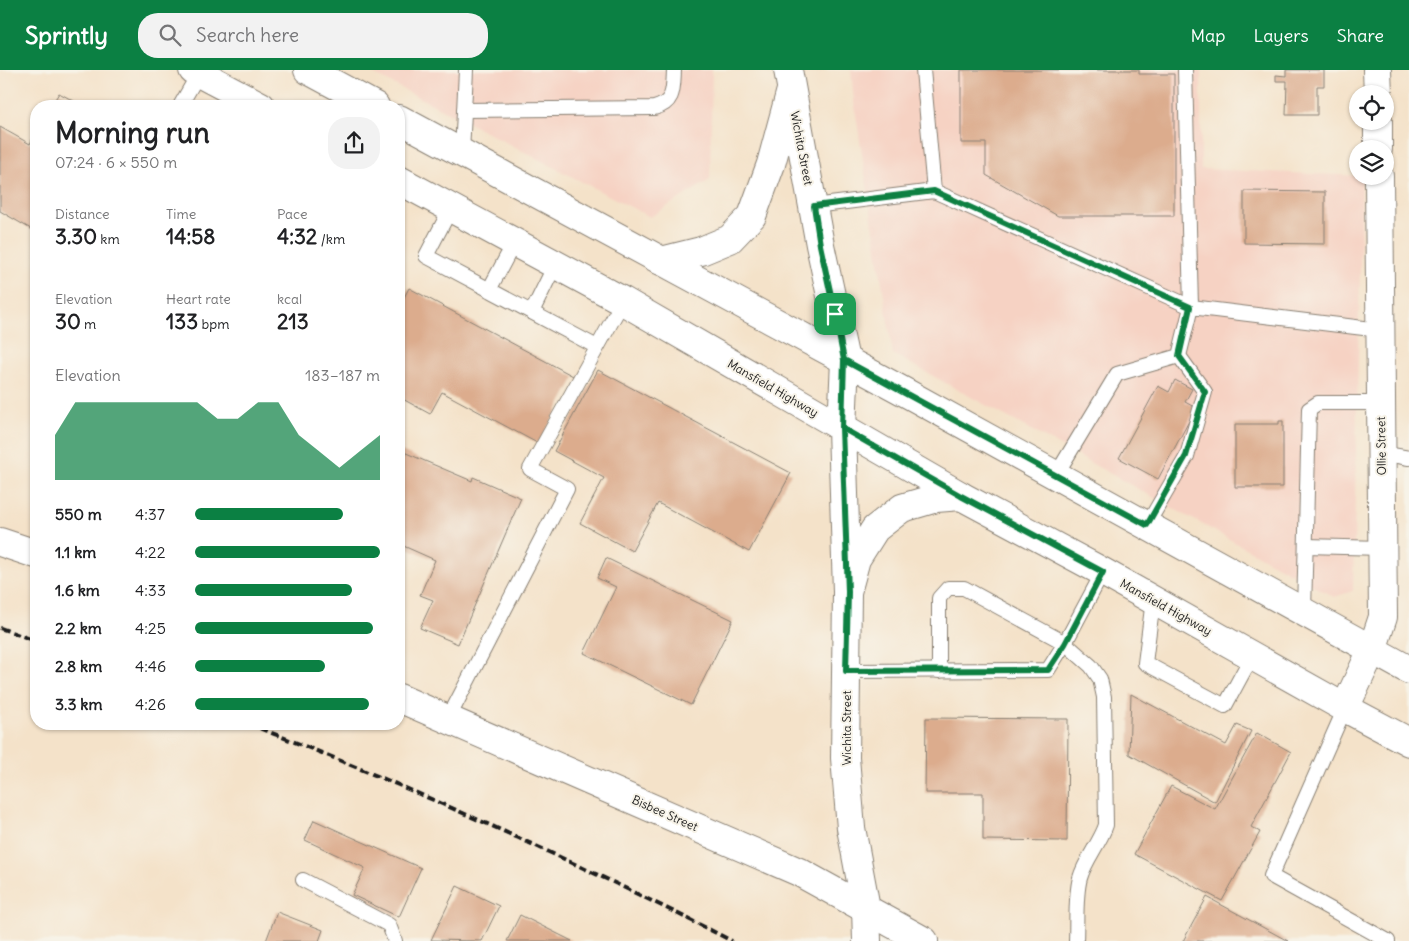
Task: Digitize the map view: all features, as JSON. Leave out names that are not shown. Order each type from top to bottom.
[{"type":"main road","points":[[308,70],[364,100]]},
{"type":"main road","points":[[1378,70],[1378,85]]},
{"type":"main road","points":[[198,71],[250,100]]},
{"type":"main road","points":[[661,261],[700,251],[730,239],[752,216],[771,164],[789,80]]},
{"type":"main road","name":"Wichita Street","points":[[789,80],[844,360],[842,428],[848,592],[845,758],[851,828],[866,908],[867,941]]},
{"type":"main road","points":[[405,122],[1056,475],[1409,670]]},
{"type":"main road","name":"Mansfield Highway","points":[[405,183],[623,301],[961,496],[1103,572],[1409,742]]},
{"type":"main road","name":"Ollie Street","points":[[1345,708],[1372,650],[1383,617],[1378,185]]},
{"type":"main road","points":[[848,592],[856,558],[875,529],[902,508],[936,498],[961,496]]},
{"type":"main road","points":[[0,542],[30,552]]},
{"type":"main road","name":"Bisbee Street","points":[[405,701],[799,872],[924,941]]},
{"type":"lane","points":[[462,153],[466,70]]},
{"type":"lane","points":[[464,110],[654,108],[663,106],[671,98],[674,70]]},
{"type":"lane","points":[[922,70],[934,191]]},
{"type":"lane","points":[[1147,525],[1186,456],[1205,392],[1179,356],[1190,307],[1185,70]]},
{"type":"lane","points":[[183,100],[198,71]]},
{"type":"lane","points":[[814,206],[934,191],[1190,307],[1380,330]]},
{"type":"lane","points":[[451,208],[426,256],[597,347]]},
{"type":"lane","points":[[489,290],[514,243]]},
{"type":"lane","points":[[532,312],[555,265]]},
{"type":"lane","points":[[448,719],[567,489],[530,469],[623,301]]},
{"type":"lane","points":[[1056,475],[1117,374],[1179,356]]},
{"type":"lane","points":[[1304,612],[1309,409],[1318,403],[1380,403]]},
{"type":"lane","points":[[1381,453],[1409,458]]},
{"type":"lane","points":[[1306,546],[1382,548]]},
{"type":"lane","points":[[846,671],[1048,670],[1065,644],[1103,572]]},
{"type":"lane","points":[[939,671],[939,598],[948,588],[964,588],[1065,644],[1091,666],[1100,679],[1104,697],[1106,825],[1080,876],[1076,941]]},
{"type":"lane","points":[[1153,600],[1145,663],[1225,706],[1252,656]]},
{"type":"lane","points":[[1345,708],[1271,876],[1388,941]]},
{"type":"lane","points":[[303,880],[389,925],[395,941]]},
{"type":"shaded area","points":[[366,70],[712,70],[710,180],[650,217]]},
{"type":"shaded area","points":[[851,70],[1201,70],[1201,169],[1349,175],[1349,185],[1362,185],[1353,591],[1334,597],[893,354],[854,102]]},
{"type":"building","points":[[961,70],[1139,70],[1139,74],[1174,74],[1174,216],[1058,216],[986,175],[986,143],[961,143]]},
{"type":"building","points":[[1286,70],[1324,70],[1324,86],[1317,86],[1317,115],[1286,115],[1287,81],[1276,81],[1276,75],[1286,76]]},
{"type":"building","points":[[59,93],[72,100],[55,100]]},
{"type":"building","points":[[0,127],[30,144],[30,228],[0,211]]},
{"type":"building","points":[[1244,191],[1325,192],[1325,244],[1244,243]]},
{"type":"building","points":[[409,288],[575,377],[539,444],[442,392],[430,414],[405,400],[405,296]]},
{"type":"building","points":[[598,370],[791,473],[749,552],[658,503],[632,551],[580,523],[604,478],[554,451]]},
{"type":"building","points":[[1175,380],[1192,389],[1185,402],[1196,408],[1158,479],[1119,458],[1158,386],[1169,392]]},
{"type":"building","points":[[1279,421],[1283,421],[1283,487],[1235,487],[1235,424],[1279,424]]},
{"type":"building","points":[[405,453],[472,481],[473,477],[521,498],[458,644],[420,628],[433,600],[420,595],[435,560],[405,547]]},
{"type":"building","points":[[606,558],[733,620],[691,705],[584,653],[616,587],[597,578]]},
{"type":"building","points":[[1131,694],[1226,745],[1237,725],[1251,731],[1215,802],[1129,754]]},
{"type":"building","points":[[926,718],[1068,719],[1067,841],[983,840],[983,793],[925,793]]},
{"type":"building","points":[[1257,733],[1291,752],[1251,827],[1260,832],[1222,901],[1134,854],[1171,786],[1215,809]]},
{"type":"building","points":[[314,820],[421,868],[399,917],[352,895],[365,868],[305,840]]},
{"type":"building","points":[[457,886],[499,906],[482,941],[431,940]]},
{"type":"building","points":[[1207,897],[1288,941],[1183,941]]},
{"type":"building","points":[[277,912],[323,930],[319,941],[266,941]]},
{"type":"building","points":[[520,915],[572,941],[507,941]]},
{"type":"railway","points":[[0,628],[30,639]]},
{"type":"railway","points":[[264,730],[493,826],[613,882],[732,941]]},
{"type":"route","points":[[835,314],[820,245],[814,206],[934,191],[1190,307],[1179,356],[1205,392],[1186,456],[1147,525],[844,360],[842,428],[961,496],[1103,572],[1065,644],[1048,670],[846,671],[848,592],[842,428],[844,360],[835,314]]}]
